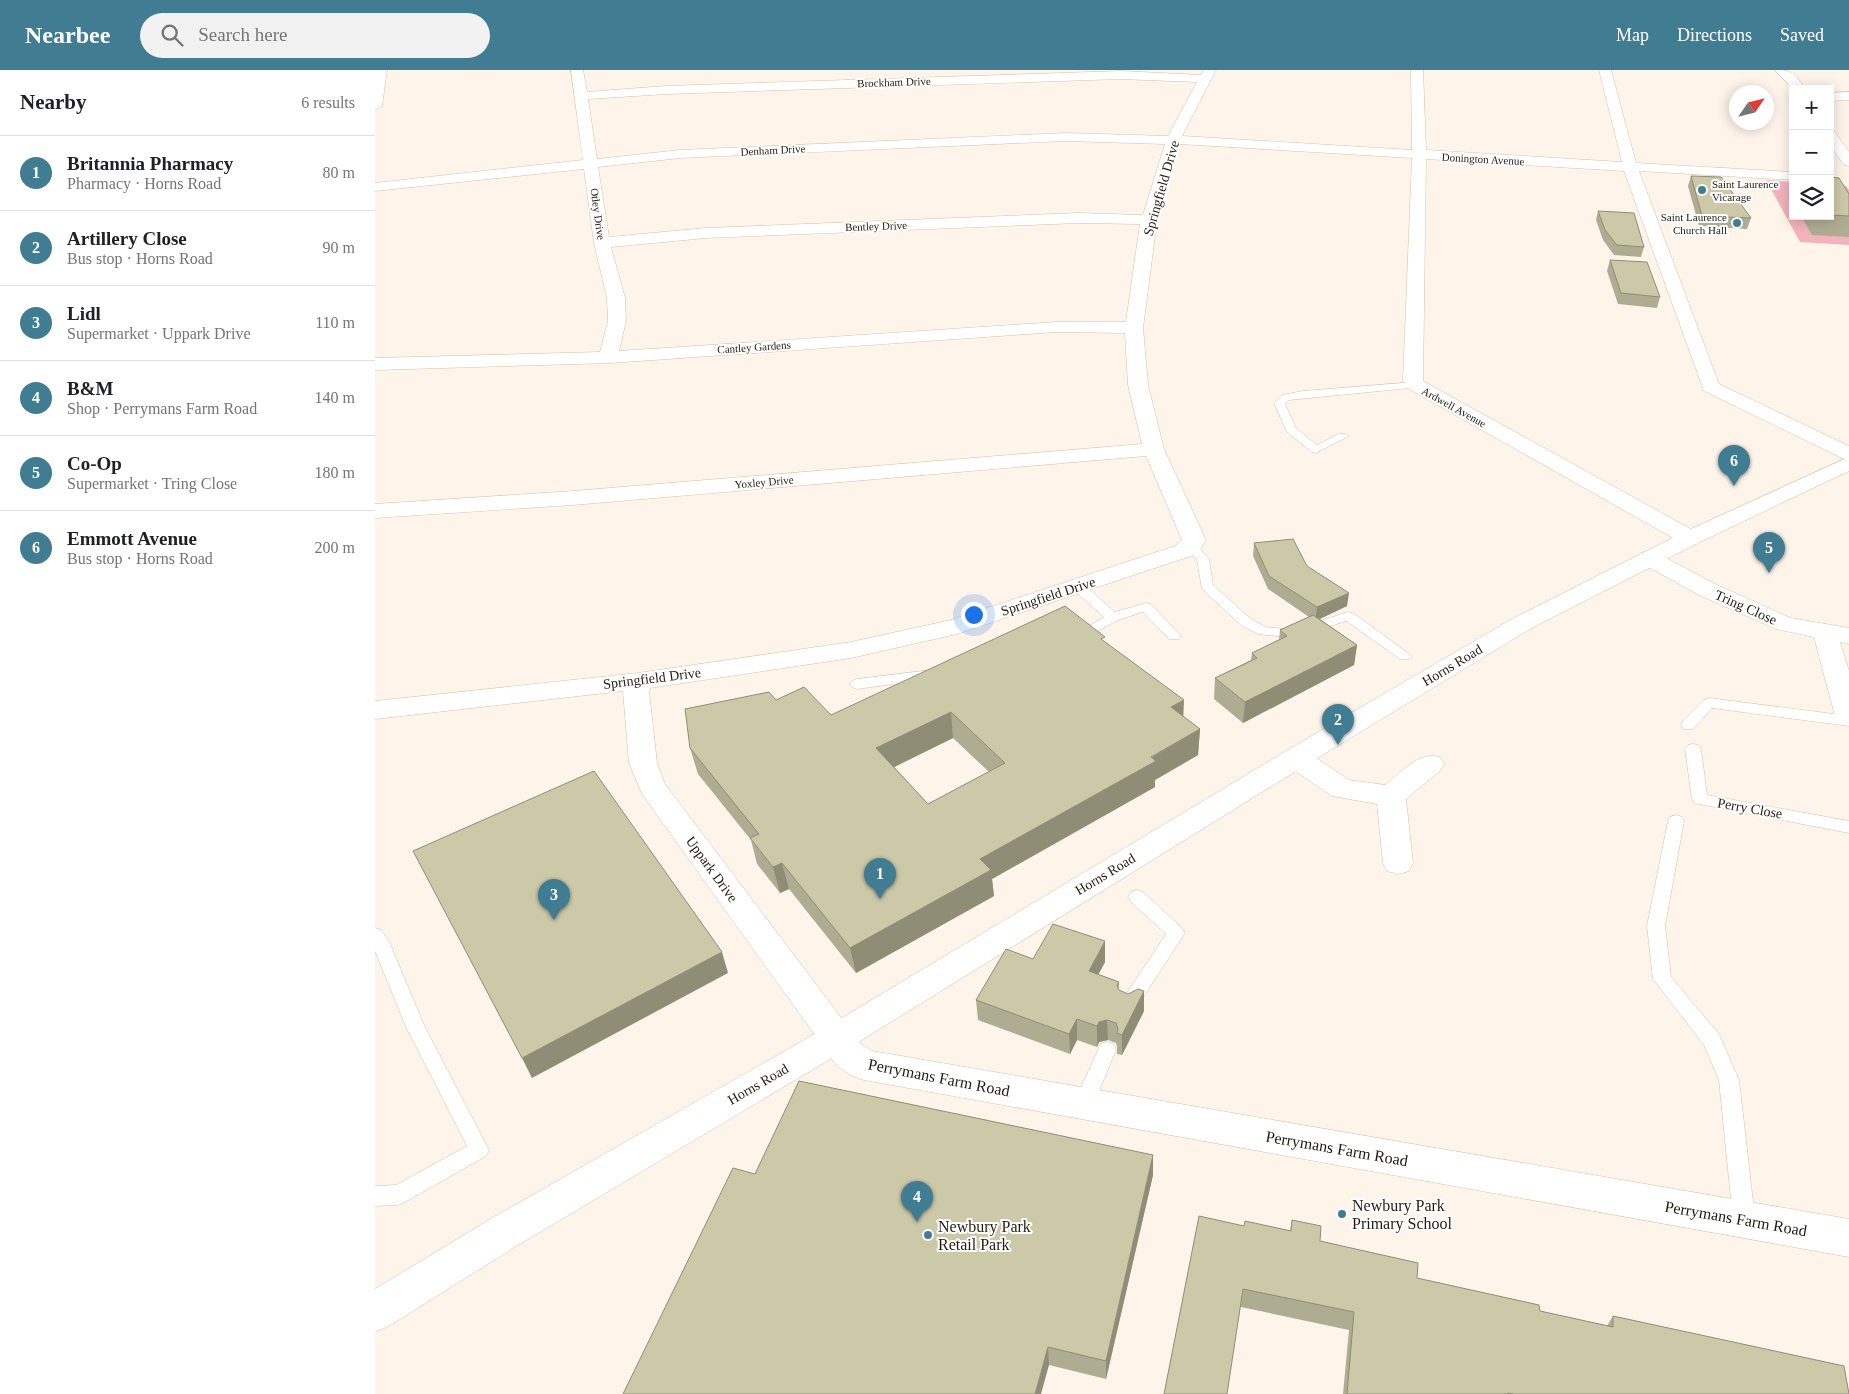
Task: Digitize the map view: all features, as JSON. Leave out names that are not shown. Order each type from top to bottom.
[{"type":"street","points":[[375,106],[381,70]]},
{"type":"street","name":"Otley Drive","points":[[577,70],[602,244],[617,298],[617,322],[608,357]]},
{"type":"street","name":"Ardwell Avenue","points":[[1417,70],[1419,156],[1413,380],[1416,385],[1690,538]]},
{"type":"street","points":[[1605,70],[1629,166],[1711,387],[1849,454]]},
{"type":"street","points":[[1765,70],[1782,70],[1796,85]]},
{"type":"street","name":"Brockham Drive","points":[[581,96],[666,90],[1111,75],[1208,74]]},
{"type":"street","name":"Springfield Drive","points":[[375,710],[638,681],[851,650],[957,626],[1183,551],[1191,546],[1194,540],[1154,449],[1137,386],[1134,328],[1149,220],[1173,140],[1208,74]]},
{"type":"street","points":[[1834,96],[1849,96]]},
{"type":"street","name":"Denham Drive","points":[[375,187],[680,154],[1066,137],[1173,140]]},
{"type":"street","name":"Donington Avenue","points":[[1173,140],[1419,156],[1789,176]]},
{"type":"street","points":[[1834,141],[1849,162]]},
{"type":"street","name":"Bentley Drive","points":[[602,244],[706,233],[1079,218],[1149,220]]},
{"type":"street","name":"Cantley Gardens","points":[[375,364],[608,357],[1057,328],[1134,328]]},
{"type":"street","name":"Yoxley Drive","points":[[375,511],[583,497],[1154,449]]},
{"type":"street","name":"Horns Road","points":[[375,1312],[501,1234],[837,1038],[1295,758],[1521,624],[1649,558],[1849,463]]},
{"type":"street","name":"Tring Close","points":[[1649,558],[1708,590],[1785,624],[1837,635]]},
{"type":"street","points":[[1837,635],[1849,716]]},
{"type":"street","name":"Uppark Drive","points":[[638,681],[637,690],[643,763],[652,787],[837,1038]]},
{"type":"street","points":[[1295,758],[1342,789],[1391,796],[1430,764]]},
{"type":"street","points":[[1391,796],[1398,863]]},
{"type":"street","name":"Perrymans Farm Road","points":[[837,1038],[849,1055],[864,1065],[1849,1238]]},
{"type":"lane","points":[[1343,436],[1316,450],[1291,430],[1279,403],[1286,397],[1303,394],[1416,385]]},
{"type":"lane","points":[[1191,546],[1203,560],[1207,586],[1247,622],[1263,631],[1293,634],[1348,616],[1405,656]]},
{"type":"lane","points":[[1077,586],[1113,617]]},
{"type":"lane","points":[[1059,625],[1069,621],[1092,630],[1113,617],[1146,607],[1174,636]]},
{"type":"lane","points":[[857,684],[933,674],[942,671]]},
{"type":"lane","points":[[1688,725],[1709,703],[1849,721]]},
{"type":"lane","name":"Perry Close","points":[[1693,749],[1700,799],[1849,826]]},
{"type":"lane","points":[[1676,821],[1656,926],[1662,979],[1711,1040],[1729,1080],[1744,1220]]},
{"type":"lane","points":[[1128,1005],[1177,932],[1137,897]]},
{"type":"lane","points":[[375,935],[380,941],[415,1027],[479,1150],[398,1195],[375,1196]]},
{"type":"lane","points":[[1083,1103],[1107,1050]]},
{"type":"shaded area","points":[[1766,180],[1789,182],[1789,220],[1834,220],[1834,184],[1846,186],[1849,190],[1849,245],[1800,242]]},
{"type":"building","points":[[1691,176],[1721,177],[1751,218],[1702,216]]},
{"type":"building","points":[[1834,177],[1839,178],[1849,194],[1849,216],[1834,215]]},
{"type":"building","points":[[1598,211],[1634,213],[1644,247],[1617,245],[1605,230]]},
{"type":"building","points":[[1610,260],[1647,262],[1660,297],[1621,293]]},
{"type":"building","points":[[1293,539],[1307,566],[1349,593],[1317,607],[1269,576],[1254,543]]},
{"type":"building","points":[[1065,606],[1105,637],[1101,639],[1184,700],[1171,707],[1200,729],[1151,757],[1156,761],[980,859],[991,870],[850,948],[782,863],[773,867],[750,838],[759,834],[690,748],[685,709],[769,692],[776,700],[804,687],[831,715]],"holes":[[[951,712],[1005,763],[928,804],[876,748]]]},
{"type":"building","points":[[1313,615],[1357,645],[1245,702],[1215,678],[1257,658],[1252,653],[1287,636],[1280,630]]},
{"type":"building","points":[[594,771],[722,952],[522,1058],[413,851]]},
{"type":"building","points":[[1053,924],[1105,941],[1089,971],[1119,982],[1117,985],[1119,990],[1128,994],[1138,989],[1144,991],[1122,1035],[1117,1033],[1116,1023],[1107,1020],[1099,1022],[1097,1026],[1077,1019],[1069,1034],[976,1000],[1006,949],[1033,959]]},
{"type":"building","name":"Newbury Park Retail Park","points":[[799,1081],[1153,1155],[1106,1361],[1048,1347],[1035,1394],[623,1394],[733,1168],[755,1174]]},
{"type":"building","points":[[1199,1216],[1244,1226],[1245,1221],[1291,1231],[1292,1220],[1321,1226],[1320,1241],[1418,1263],[1417,1278],[1539,1305],[1540,1311],[1613,1327],[1613,1316],[1844,1366],[1849,1394],[1347,1394],[1354,1312],[1243,1289],[1227,1394],[1164,1394]]},
{"type":"place","name":"Saint Laurence Vicarage","points":[[1702,190]]},
{"type":"place","name":"Saint Laurence Church Hall","points":[[1737,223]]},
{"type":"place","name":"Emmott Avenue","points":[[1734,486]]},
{"type":"place","name":"Co-Op","points":[[1769,573]]},
{"type":"place","name":"Artillery Close","points":[[1338,745]]},
{"type":"place","name":"Britannia Pharmacy","points":[[880,899]]},
{"type":"place","name":"Lidl","points":[[554,920]]},
{"type":"place","name":"Newbury Park Primary School","points":[[1342,1214]]},
{"type":"place","name":"B&M","points":[[917,1222]]},
{"type":"place","name":"Newbury Park Retail Park","points":[[928,1235]]}]
